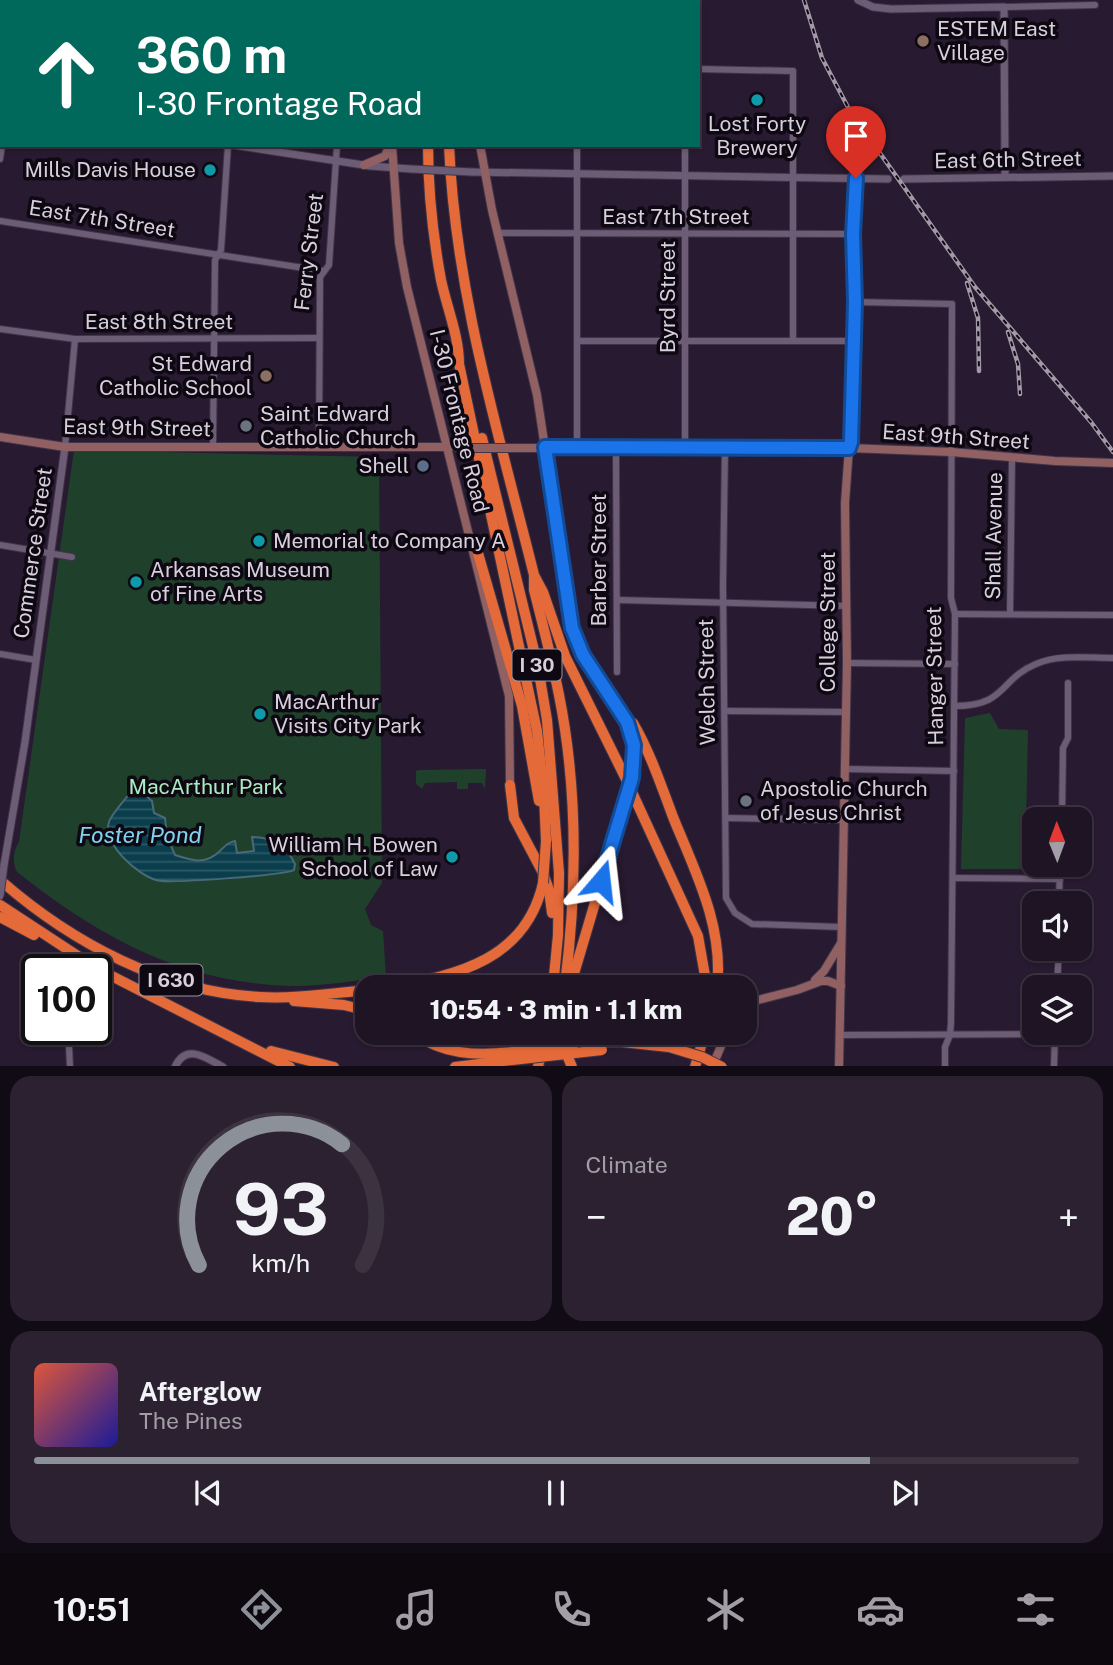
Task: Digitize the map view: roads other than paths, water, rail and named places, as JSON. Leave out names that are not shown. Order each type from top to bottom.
[{"type":"highway","name":"I 30","points":[[428,147],[434,235],[442,281],[459,351],[465,363],[538,667],[547,720],[559,873],[558,934],[553,975]]},
{"type":"highway","name":"I 30","points":[[449,147],[454,223],[463,281],[534,575],[534,590],[559,696],[573,809],[573,894],[568,975]]},
{"type":"highway","points":[[445,975],[477,965],[501,951],[530,920],[539,901],[543,883],[546,841],[537,731],[458,364],[459,351]]},
{"type":"highway","points":[[473,547],[477,551],[522,706],[546,841]]},
{"type":"highway","points":[[561,554],[572,628],[579,648],[632,733],[634,765],[571,975]]},
{"type":"highway","points":[[534,575],[543,592],[555,633],[570,668],[625,777],[698,936],[706,975]]},
{"type":"highway","points":[[597,676],[627,713],[639,734],[701,886],[717,945],[717,975]]},
{"type":"highway","points":[[510,785],[514,818],[549,890],[553,918],[552,975]]},
{"type":"highway","name":"I 630","points":[[0,880],[65,929],[142,969],[204,989],[261,997],[355,991]]},
{"type":"highway","name":"I 630","points":[[0,905],[96,968],[290,1066]]},
{"type":"highway","points":[[0,917],[17,928],[64,949]]},
{"type":"highway","points":[[261,997],[355,1007]]},
{"type":"highway","points":[[455,1066],[512,1056],[641,1044],[668,1046],[722,1066]]},
{"type":"highway","points":[[436,1045],[463,1054],[512,1056]]},
{"type":"highway","points":[[538,1066],[542,1045]]},
{"type":"highway","points":[[554,1066],[556,1045]]},
{"type":"highway","points":[[563,1045],[572,1066]]},
{"type":"highway","points":[[695,1066],[701,1045]]},
{"type":"highway","points":[[252,1046],[334,1066]]},
{"type":"main road","points":[[364,165],[385,156],[390,147]]},
{"type":"main road","name":"I-30 Frontage Road","points":[[391,147],[401,256],[452,447],[472,552],[509,696],[510,785]]},
{"type":"main road","points":[[480,147],[537,395],[561,554]]},
{"type":"main road","name":"East 9th Street","points":[[0,437],[65,447],[849,448],[1113,463]]},
{"type":"main road","name":"College Street","points":[[839,1066],[847,663],[845,503],[849,448]]},
{"type":"main road","points":[[808,985],[824,971],[841,943]]},
{"type":"main road","points":[[824,971],[841,973]]},
{"type":"main road","points":[[757,1001],[826,980],[841,986]]},
{"type":"main road","points":[[713,1066],[722,1045]]},
{"type":"street","points":[[858,0],[873,7],[891,9],[1095,5]]},
{"type":"street","points":[[1004,7],[1005,176]]},
{"type":"street","points":[[700,69],[793,71],[793,341]]},
{"type":"street","points":[[213,447],[215,260],[218,254],[228,147]]},
{"type":"street","points":[[246,147],[364,165],[471,172],[888,178]]},
{"type":"street","name":"Ferry Street","points":[[319,447],[320,276],[329,265],[337,147]]},
{"type":"street","points":[[577,147],[577,447]]},
{"type":"street","name":"Byrd Street","points":[[685,147],[685,448]]},
{"type":"street","name":"East 6th Street","points":[[904,179],[1113,176]]},
{"type":"street","name":"College Street","points":[[849,448],[855,302],[853,234],[856,178]]},
{"type":"street","name":"East 7th Street","points":[[0,221],[323,271]]},
{"type":"street","name":"East 7th Street","points":[[498,233],[853,234]]},
{"type":"street","name":"Hanger Street","points":[[855,302],[952,304],[951,598],[955,614],[955,706],[950,1035],[945,1047],[945,1066]]},
{"type":"street","name":"East 8th Street","points":[[0,328],[75,339],[319,338]]},
{"type":"street","name":"Commerce Street","points":[[0,896],[52,552],[75,339]]},
{"type":"street","points":[[577,341],[852,341]]},
{"type":"street","name":"Barber Street","points":[[616,448],[617,672]]},
{"type":"street","name":"Welch Street","points":[[725,448],[723,603],[727,902],[734,913],[755,925],[841,927]]},
{"type":"street","name":"Shall Avenue","points":[[1010,614],[1012,458]]},
{"type":"street","points":[[0,545],[72,557]]},
{"type":"street","points":[[618,600],[847,606]]},
{"type":"street","points":[[955,614],[1113,615]]},
{"type":"street","points":[[0,654],[36,660]]},
{"type":"street","points":[[955,706],[982,704],[1004,690],[1021,672],[1038,663],[1059,658],[1113,659]]},
{"type":"street","points":[[847,663],[955,663]]},
{"type":"street","points":[[1062,807],[1063,748],[1068,738],[1068,683]]},
{"type":"street","points":[[725,711],[845,712]]},
{"type":"street","points":[[845,769],[954,771]]},
{"type":"street","points":[[726,818],[844,820]]},
{"type":"street","points":[[953,878],[1060,879],[1060,891]]},
{"type":"street","points":[[840,1035],[1022,1034]]},
{"type":"street","points":[[1054,1066],[1055,1045]]},
{"type":"street","points":[[69,1046],[70,1066]]},
{"type":"street","points":[[175,1066],[183,1055],[188,1053],[223,1066]]},
{"type":"water","name":"Foster Pond","points":[[131,792],[141,792],[152,801],[154,813],[165,818],[167,837],[175,855],[204,860],[235,841],[237,853],[254,851],[252,837],[260,838],[283,847],[295,864],[294,870],[202,880],[165,881],[149,877],[123,857],[108,831],[110,819]]},
{"type":"railway","points":[[804,0],[822,58],[850,111],[975,287],[1091,422],[1113,452]]},
{"type":"railway","points":[[967,283],[978,318],[979,371]]},
{"type":"railway","points":[[1008,332],[1018,364],[1020,394]]},
{"type":"place","name":"ESTEM East Village","points":[[923,41]]},
{"type":"place","name":"Lost Forty Brewery","points":[[757,100]]},
{"type":"place","name":"Mills Davis House","points":[[210,170]]},
{"type":"place","name":"St Edward Catholic School","points":[[266,376]]},
{"type":"place","name":"Saint Edward Catholic Church","points":[[246,426]]},
{"type":"place","name":"Shell","points":[[423,466]]},
{"type":"place","name":"Memorial to Company A","points":[[259,541]]},
{"type":"place","name":"Arkansas Museum of Fine Arts","points":[[136,582]]},
{"type":"place","name":"MacArthur Visits City Park","points":[[260,714]]},
{"type":"place","name":"Apostolic Church of Jesus Christ","points":[[746,801]]},
{"type":"place","name":"William H. Bowen School of Law","points":[[452,857]]},
{"type":"park label","name":"MacArthur Park","points":[[206,787]]}]
